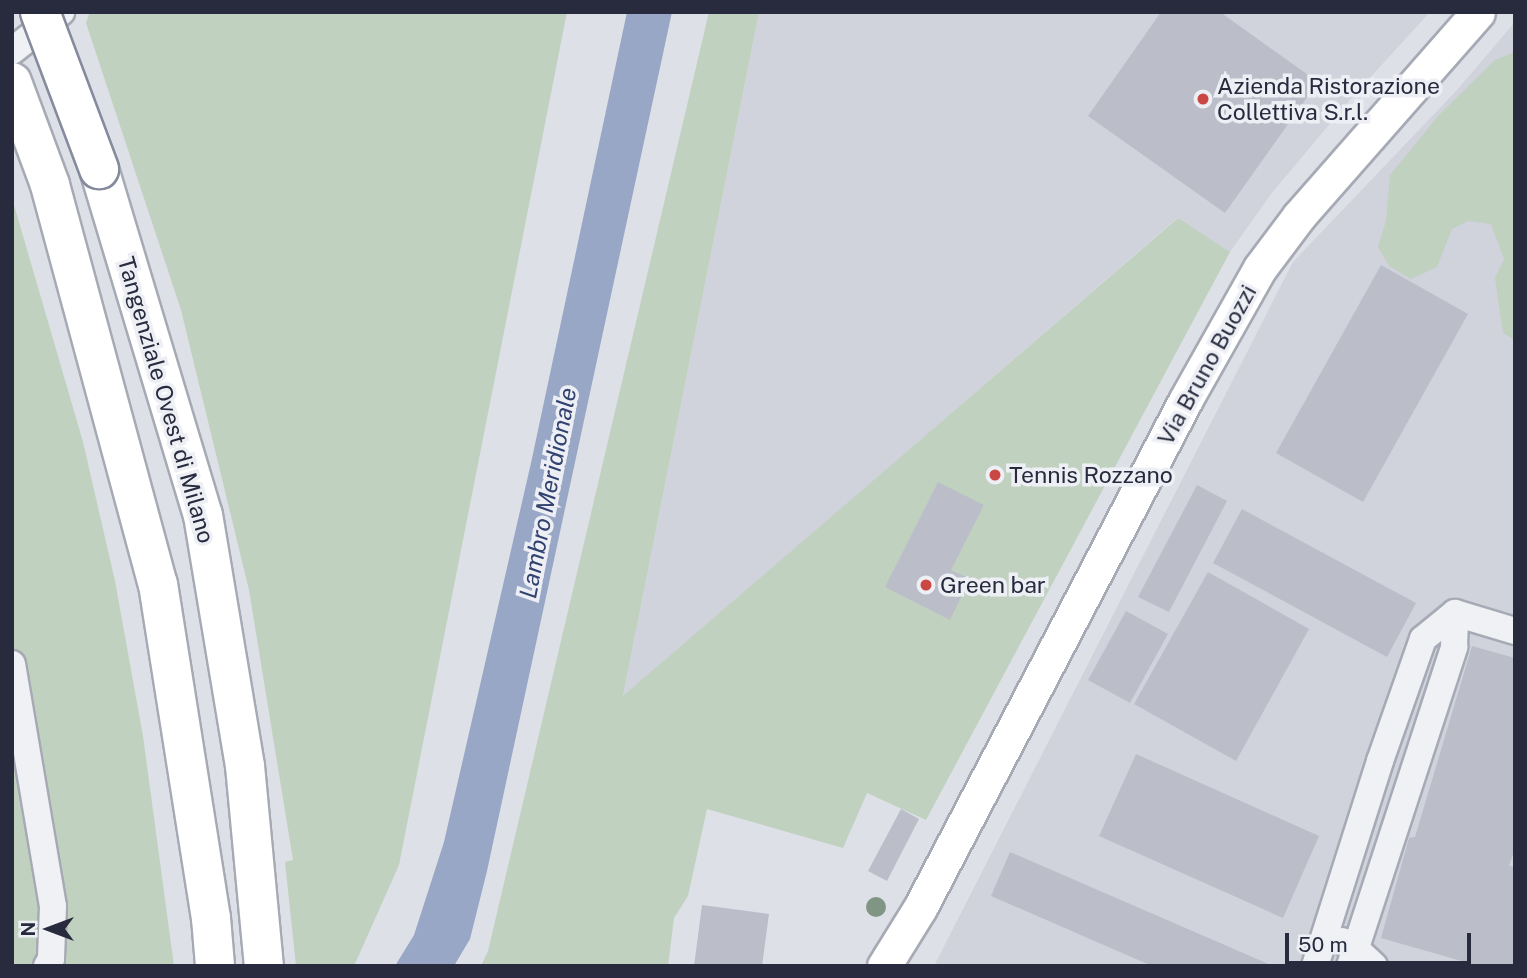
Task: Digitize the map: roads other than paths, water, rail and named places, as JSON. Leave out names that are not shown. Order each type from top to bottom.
[{"type":"highway","name":"Tangenziale Ovest di Milano","points":[[40,12],[99,169],[203,515],[245,766],[264,966]]},
{"type":"highway","points":[[12,82],[50,185],[158,584],[211,918],[215,966]]},
{"type":"main road","name":"Via Bruno Buozzi","points":[[884,966],[920,908],[1185,401],[1260,268],[1299,216],[1478,12]]},
{"type":"main road","name":"Via Bruno Buozzi","points":[[896,966],[920,908]]},
{"type":"street","points":[[12,51],[61,12]]},
{"type":"street","points":[[1455,613],[1515,631]]},
{"type":"street","points":[[1315,966],[1380,761],[1423,639],[1455,613]]},
{"type":"street","points":[[1325,932],[1360,960],[1454,647],[1455,613]]},
{"type":"street","points":[[12,664],[53,906],[51,959],[47,966]]},
{"type":"street","points":[[1380,761],[1414,775]]},
{"type":"water","name":"Lambro Meridionale","points":[[627,12],[672,12],[487,871],[470,939],[454,966],[395,966],[414,935],[444,842],[531,463]]},
{"type":"place","name":"Azienda Ristorazione Collettiva S.r.l.","points":[[1203,99]]},
{"type":"place","name":"Tennis Rozzano","points":[[995,475]]},
{"type":"place","name":"Green bar","points":[[926,585]]}]
